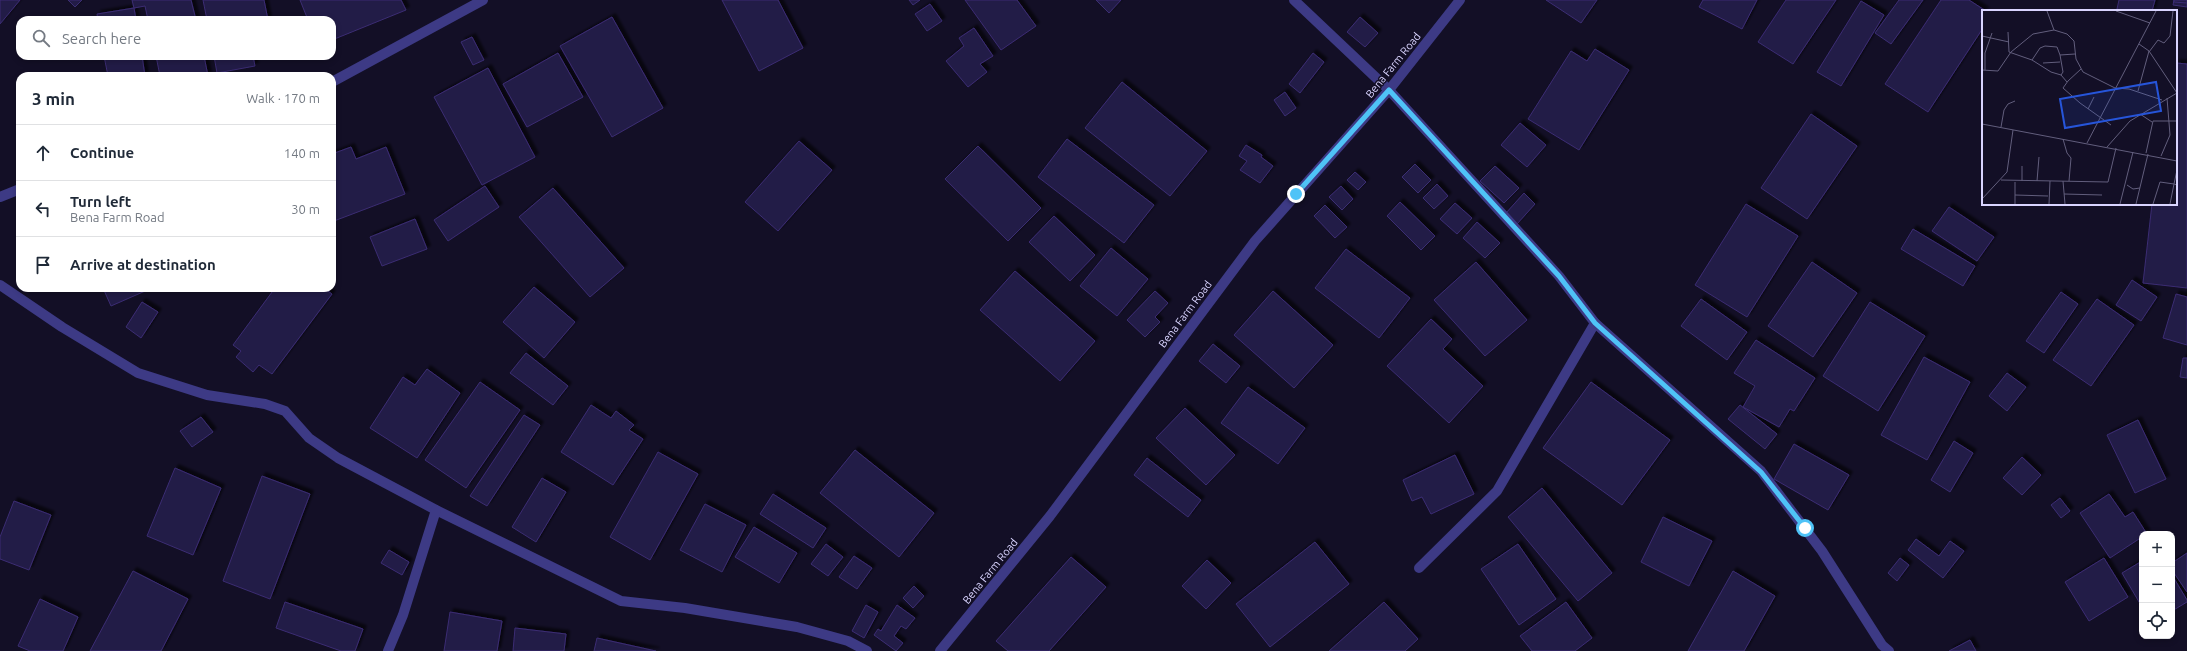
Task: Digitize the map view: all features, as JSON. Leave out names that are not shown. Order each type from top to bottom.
[{"type":"street","points":[[336,80],[468,3],[484,0]]},
{"type":"street","points":[[1294,0],[1389,90],[1559,276],[1595,323],[1761,472],[1822,551],[1882,645],[1890,651]]},
{"type":"street","name":"Bena Farm Road","points":[[940,651],[1050,516],[1255,241],[1389,90],[1460,0]]},
{"type":"street","points":[[0,197],[16,191]]},
{"type":"street","points":[[0,285],[62,327],[138,373],[207,395],[266,404],[285,411],[309,438],[338,458],[436,510],[621,601],[685,608],[797,627],[848,641],[867,651]]},
{"type":"street","points":[[1419,568],[1497,491],[1595,323]]},
{"type":"street","points":[[388,651],[403,615],[436,510]]},
{"type":"building","points":[[0,0],[20,0],[0,24]]},
{"type":"building","points":[[68,0],[82,0],[75,7]]},
{"type":"building","points":[[132,0],[191,0],[195,16],[147,16],[145,6],[134,8]]},
{"type":"building","points":[[203,0],[264,0],[267,16],[206,16]]},
{"type":"building","points":[[300,0],[401,0],[406,10],[336,38],[336,16],[306,16]]},
{"type":"building","points":[[722,0],[778,0],[803,48],[759,71]]},
{"type":"building","points":[[909,0],[920,0],[913,5]]},
{"type":"building","points":[[965,0],[1017,0],[1036,26],[1001,50]]},
{"type":"building","points":[[1096,0],[1121,0],[1109,13]]},
{"type":"building","points":[[1546,0],[1597,0],[1581,23]]},
{"type":"building","points":[[1703,0],[1757,0],[1742,29],[1699,7]]},
{"type":"building","points":[[1786,0],[1836,0],[1793,64],[1758,42]]},
{"type":"building","points":[[1899,0],[1923,0],[1891,44],[1875,33]]},
{"type":"building","points":[[1941,0],[1969,0],[1984,10],[1982,10],[1982,30],[1928,112],[1885,84]]},
{"type":"building","points":[[2119,0],[2155,0],[2152,10],[2117,9]]},
{"type":"building","points":[[2174,0],[2187,0],[2187,7],[2173,5]]},
{"type":"building","points":[[2174,0],[2187,0],[2187,3],[2174,2]]},
{"type":"building","points":[[1861,1],[1884,15],[1841,86],[1817,72]]},
{"type":"building","points":[[930,4],[942,21],[927,31],[915,14]]},
{"type":"building","points":[[134,8],[135,16],[97,16],[97,14]]},
{"type":"building","points":[[612,17],[663,108],[612,137],[560,46]]},
{"type":"building","points":[[1360,17],[1378,33],[1365,47],[1347,32]]},
{"type":"building","points":[[974,28],[993,56],[980,64],[987,72],[968,87],[946,61],[964,46],[959,38]]},
{"type":"building","points":[[472,37],[484,60],[473,65],[461,42]]},
{"type":"building","points":[[1595,49],[1629,70],[1579,150],[1528,119],[1571,51],[1587,61]]},
{"type":"building","points":[[558,53],[583,97],[527,127],[503,84]]},
{"type":"building","points":[[1313,53],[1324,62],[1300,93],[1289,84]]},
{"type":"building","points":[[105,60],[143,60],[144,72],[107,72]]},
{"type":"building","points":[[157,60],[205,60],[207,72],[159,72]]},
{"type":"building","points":[[215,60],[254,60],[255,66],[217,72]]},
{"type":"building","points":[[2177,63],[2187,64],[2187,288],[2143,283],[2152,205],[2177,205]]},
{"type":"building","points":[[488,68],[535,157],[482,185],[434,97]]},
{"type":"building","points":[[1122,82],[1207,151],[1170,196],[1085,128]]},
{"type":"building","points":[[1285,92],[1296,108],[1285,116],[1274,100]]},
{"type":"building","points":[[1811,114],[1857,146],[1807,219],[1761,188]]},
{"type":"building","points":[[1520,123],[1546,145],[1527,167],[1501,145]]},
{"type":"building","points":[[1067,139],[1154,205],[1124,243],[1038,177]]},
{"type":"building","points":[[799,141],[832,170],[778,231],[745,202]]},
{"type":"building","points":[[1246,145],[1262,155],[1261,157],[1273,166],[1260,183],[1240,170],[1247,161],[1239,156]]},
{"type":"building","points":[[978,146],[1041,208],[1008,241],[945,179]]},
{"type":"building","points":[[351,147],[356,159],[386,147],[405,194],[336,220],[336,153]]},
{"type":"building","points":[[1415,164],[1431,180],[1418,193],[1402,177]]},
{"type":"building","points":[[1495,166],[1519,188],[1504,203],[1480,181]]},
{"type":"building","points":[[1355,172],[1366,182],[1358,190],[1347,180]]},
{"type":"building","points":[[1437,184],[1448,196],[1434,209],[1423,198]]},
{"type":"building","points":[[485,186],[499,207],[448,241],[434,220]]},
{"type":"building","points":[[1341,186],[1353,199],[1342,210],[1329,197]]},
{"type":"building","points":[[553,188],[624,268],[590,297],[519,217]]},
{"type":"building","points":[[1524,193],[1535,204],[1517,224],[1506,213]]},
{"type":"building","points":[[1400,202],[1435,236],[1421,250],[1387,216]]},
{"type":"building","points":[[1455,203],[1472,218],[1457,234],[1440,219]]},
{"type":"building","points":[[1746,204],[1798,236],[1747,317],[1695,285]]},
{"type":"building","points":[[1325,205],[1347,227],[1335,238],[1314,216]]},
{"type":"building","points":[[1949,207],[1994,237],[1977,261],[1932,231]]},
{"type":"building","points":[[1054,216],[1095,255],[1070,281],[1029,242]]},
{"type":"building","points":[[415,219],[427,249],[382,266],[370,237]]},
{"type":"building","points":[[1477,222],[1500,243],[1485,258],[1463,238]]},
{"type":"building","points":[[1913,229],[1975,266],[1963,286],[1901,249]]},
{"type":"building","points":[[1111,248],[1148,279],[1117,316],[1080,286]]},
{"type":"building","points":[[1346,249],[1410,298],[1379,338],[1315,288]]},
{"type":"building","points":[[1476,262],[1527,320],[1485,356],[1434,300]]},
{"type":"building","points":[[1812,262],[1857,293],[1813,357],[1768,326]]},
{"type":"building","points":[[1015,271],[1095,341],[1060,381],[980,310]]},
{"type":"building","points":[[2132,280],[2157,297],[2141,321],[2116,305]]},
{"type":"building","points":[[534,287],[575,322],[544,358],[503,322]]},
{"type":"building","points":[[1155,291],[1168,303],[1155,317],[1160,322],[1145,337],[1127,320]]},
{"type":"building","points":[[1273,291],[1333,345],[1294,388],[1234,335]]},
{"type":"building","points":[[105,292],[143,292],[111,306]]},
{"type":"building","points":[[272,292],[329,292],[332,294],[272,374],[259,365],[253,372],[236,357],[241,351],[233,345]]},
{"type":"building","points":[[2061,292],[2078,304],[2044,353],[2026,341]]},
{"type":"building","points":[[2176,294],[2187,297],[2187,345],[2163,338]]},
{"type":"building","points":[[1701,299],[1747,332],[1727,360],[1681,326]]},
{"type":"building","points":[[2097,299],[2134,325],[2091,386],[2053,360]]},
{"type":"building","points":[[142,302],[158,312],[141,338],[126,327]]},
{"type":"building","points":[[1870,302],[1925,336],[1878,411],[1823,376]]},
{"type":"building","points":[[1431,319],[1452,339],[1443,349],[1483,386],[1449,423],[1387,366]]},
{"type":"building","points":[[1756,340],[1815,378],[1794,411],[1790,409],[1779,427],[1743,407],[1755,386],[1734,373]]},
{"type":"building","points":[[1213,344],[1240,366],[1226,383],[1199,361]]},
{"type":"building","points":[[526,353],[568,386],[553,405],[510,373]]},
{"type":"building","points":[[1924,357],[1970,382],[1927,460],[1881,435]]},
{"type":"building","points":[[2183,358],[2187,358],[2187,378],[2180,377]]},
{"type":"building","points":[[427,369],[460,393],[417,458],[370,428],[403,377],[415,385]]},
{"type":"building","points":[[2007,373],[2026,387],[2007,411],[1989,396]]},
{"type":"building","points":[[480,382],[520,410],[466,488],[425,460]]},
{"type":"building","points":[[1591,382],[1670,440],[1622,505],[1543,448]]},
{"type":"building","points":[[1248,387],[1305,428],[1278,464],[1221,423]]},
{"type":"building","points":[[591,405],[611,418],[616,411],[634,425],[629,430],[643,439],[613,485],[561,452]]},
{"type":"building","points":[[1740,405],[1777,434],[1765,449],[1728,419]]},
{"type":"building","points":[[1185,408],[1235,455],[1206,485],[1156,438]]},
{"type":"building","points":[[524,415],[540,425],[487,506],[470,496]]},
{"type":"building","points":[[201,417],[213,432],[192,447],[180,431]]},
{"type":"building","points":[[2138,420],[2166,479],[2135,493],[2107,435]]},
{"type":"building","points":[[1954,441],[1973,453],[1950,492],[1931,480]]},
{"type":"building","points":[[1794,444],[1849,475],[1828,510],[1774,479]]},
{"type":"building","points":[[855,450],[934,513],[899,557],[820,493]]},
{"type":"building","points":[[658,452],[698,474],[650,560],[610,537]]},
{"type":"building","points":[[1455,455],[1474,494],[1431,514],[1422,497],[1412,501],[1403,480]]},
{"type":"building","points":[[2022,457],[2041,475],[2022,495],[2003,478]]},
{"type":"building","points":[[1147,458],[1201,500],[1188,517],[1134,475]]},
{"type":"building","points":[[175,468],[221,488],[193,555],[147,536]]},
{"type":"building","points":[[262,476],[310,494],[270,599],[223,581]]},
{"type":"building","points":[[542,478],[566,492],[536,542],[512,527]]},
{"type":"building","points":[[1542,488],[1612,573],[1578,601],[1508,517]]},
{"type":"building","points":[[773,494],[826,528],[813,548],[760,514]]},
{"type":"building","points":[[2109,494],[2125,517],[2133,512],[2145,531],[2139,531],[2139,539],[2110,558],[2080,513]]},
{"type":"building","points":[[2060,498],[2070,511],[2061,518],[2051,505]]},
{"type":"building","points":[[14,501],[51,515],[29,570],[0,559],[0,537]]},
{"type":"building","points":[[705,504],[746,525],[722,572],[680,550]]},
{"type":"building","points":[[1663,517],[1712,541],[1689,586],[1641,562]]},
{"type":"building","points":[[754,527],[797,553],[779,583],[735,557]]},
{"type":"building","points":[[1916,539],[1939,556],[1950,541],[1964,551],[1943,578],[1908,550]]},
{"type":"building","points":[[1315,542],[1349,584],[1270,647],[1236,604]]},
{"type":"building","points":[[826,544],[843,557],[828,576],[811,564]]},
{"type":"building","points":[[1518,544],[1556,599],[1519,625],[1481,569]]},
{"type":"building","points":[[389,550],[409,562],[402,575],[381,563]]},
{"type":"building","points":[[2187,553],[2187,592],[2175,574],[2175,561]]},
{"type":"building","points":[[854,556],[872,568],[857,589],[839,577]]},
{"type":"building","points":[[1071,557],[1106,587],[1049,651],[1008,651],[996,641]]},
{"type":"building","points":[[1900,558],[1909,565],[1897,581],[1888,573]]},
{"type":"building","points":[[2104,558],[2128,597],[2089,621],[2065,582]]},
{"type":"building","points":[[1207,560],[1231,583],[1206,609],[1182,586]]},
{"type":"building","points":[[2139,563],[2139,602],[2122,573]]},
{"type":"building","points":[[133,571],[188,599],[161,651],[90,651]]},
{"type":"building","points":[[1733,571],[1775,596],[1744,651],[1688,651]]},
{"type":"building","points":[[2175,580],[2187,600],[2187,602],[2175,609]]},
{"type":"building","points":[[914,586],[924,596],[913,608],[903,598]]},
{"type":"building","points":[[40,599],[78,617],[63,651],[30,651],[18,646]]},
{"type":"building","points":[[285,602],[363,629],[355,651],[341,651],[276,628]]},
{"type":"building","points":[[1384,602],[1418,639],[1405,651],[1329,651]]},
{"type":"building","points":[[1566,602],[1592,638],[1575,651],[1532,651],[1520,636]]},
{"type":"building","points":[[866,605],[878,612],[864,638],[852,631]]},
{"type":"building","points":[[897,605],[915,618],[906,629],[901,626],[894,636],[903,643],[896,651],[874,635],[878,629],[881,631]]},
{"type":"building","points":[[450,612],[502,621],[497,651],[444,651]]},
{"type":"building","points":[[515,628],[566,634],[564,651],[513,651]]},
{"type":"building","points":[[597,638],[656,651],[594,651]]},
{"type":"building","points":[[1970,640],[1976,651],[1949,651]]},
{"type":"route","points":[[1296,194],[1389,90],[1559,276],[1595,323],[1761,472],[1805,528]]}]
